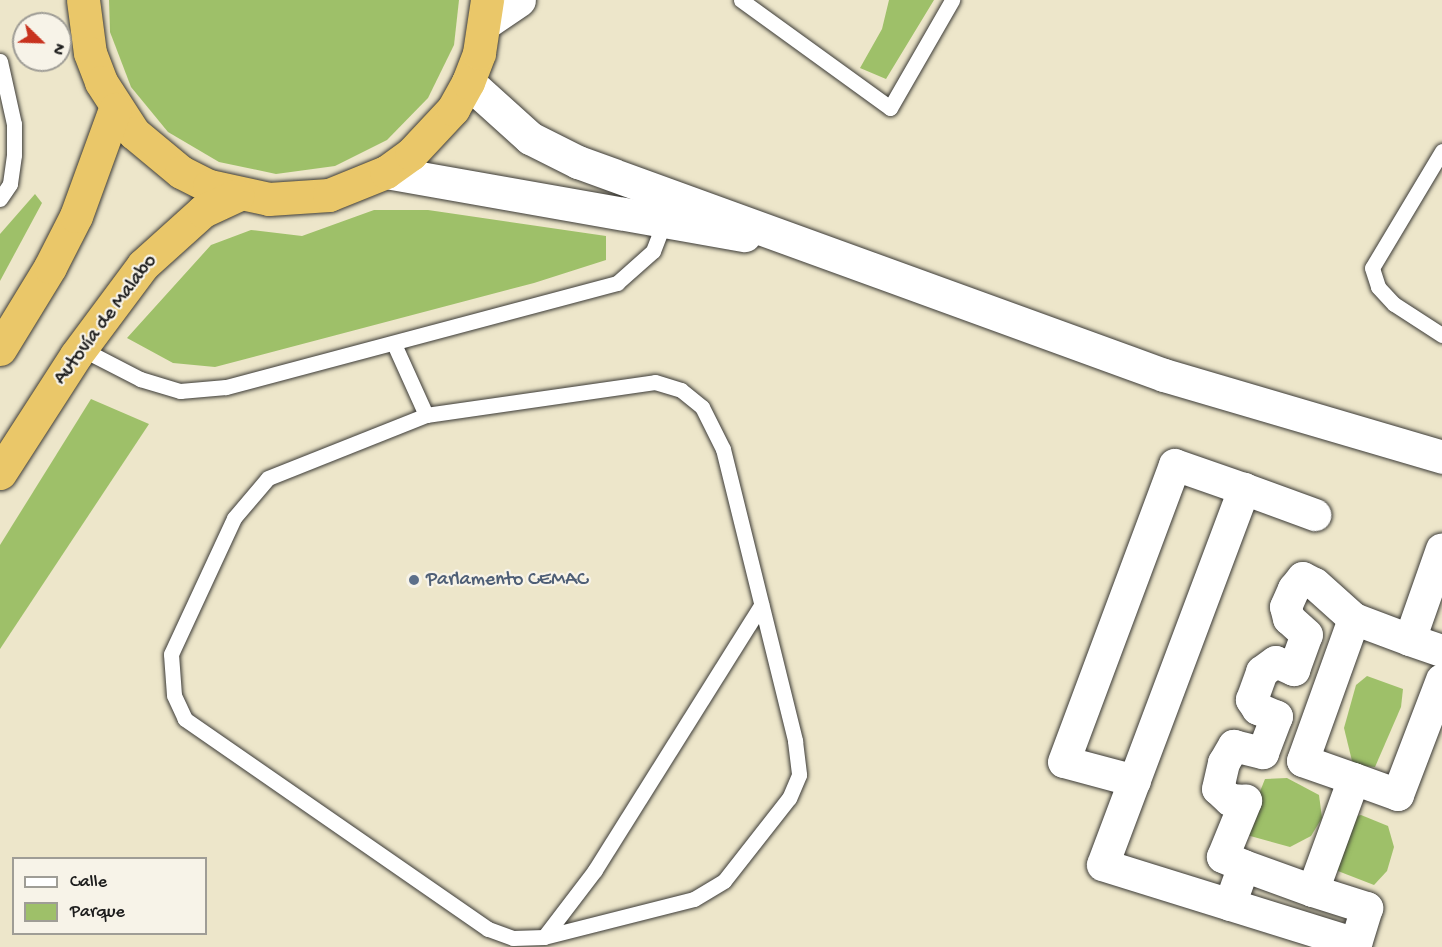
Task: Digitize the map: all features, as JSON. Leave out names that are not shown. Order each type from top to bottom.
[{"type":"highway","points":[[82,0],[90,53],[115,109],[134,133],[181,172],[238,195],[269,200],[329,195],[386,172],[434,133],[468,82],[486,11]]},
{"type":"highway","points":[[0,349],[50,267],[76,216],[115,109]]},
{"type":"highway","name":"Autovía de Malabo","points":[[0,473],[80,348],[143,265],[173,234],[203,211],[238,195]]},
{"type":"street","points":[[486,11],[519,0]]},
{"type":"street","points":[[468,82],[539,143],[670,208],[734,235],[782,238],[1164,375],[1312,422],[1439,449]]},
{"type":"street","points":[[386,172],[670,208]]},
{"type":"street","points":[[1135,781],[1064,762],[1175,465],[1315,515]]},
{"type":"street","points":[[1244,489],[1103,865],[1356,944],[1367,908],[1223,857],[1246,801],[1230,800],[1218,789],[1224,763],[1234,746],[1263,753],[1277,717],[1258,709],[1252,700],[1262,672],[1276,662],[1294,670],[1307,635],[1289,619],[1286,607],[1294,589],[1303,578],[1315,584],[1354,619],[1442,651]]},
{"type":"street","points":[[1410,640],[1442,549]]},
{"type":"street","points":[[1354,619],[1303,761],[1398,795],[1442,680]]},
{"type":"street","points":[[1314,891],[1354,779]]},
{"type":"street","points":[[1230,904],[1244,866]]},
{"type":"lane","points":[[741,0],[890,108],[952,0]]},
{"type":"lane","points":[[0,61],[14,135],[10,184],[0,199]]},
{"type":"lane","points":[[1442,151],[1372,268],[1378,287],[1394,304],[1442,335]]},
{"type":"lane","points":[[80,348],[140,379],[180,392],[226,387],[617,283],[653,251],[670,208]]},
{"type":"lane","points":[[394,344],[426,415]]},
{"type":"lane","points":[[655,382],[681,390],[702,407],[723,449],[795,741],[799,775],[789,798],[723,881],[694,899],[544,937],[513,938],[488,929],[185,719],[174,695],[171,654],[234,518],[268,478],[426,415],[655,382]]},
{"type":"lane","points":[[544,937],[595,870],[761,605]]},
{"type":"green space","points":[[109,0],[459,0],[454,45],[428,98],[387,140],[335,166],[276,174],[219,162],[168,132],[131,87],[110,32]]},
{"type":"green space","points":[[889,0],[934,0],[886,79],[860,68],[882,29]]},
{"type":"green space","points":[[35,194],[42,203],[0,281],[0,234]]},
{"type":"green space","points":[[374,210],[428,210],[606,236],[606,260],[534,283],[215,367],[173,363],[127,338],[211,245],[251,230],[302,236]]},
{"type":"green space","points":[[91,399],[149,424],[0,649],[0,545]]},
{"type":"green space","points":[[1367,676],[1403,689],[1401,707],[1375,767],[1353,765],[1344,728],[1356,685]]},
{"type":"green space","points":[[1287,778],[1319,795],[1322,818],[1311,836],[1290,847],[1243,834],[1265,779]]},
{"type":"green space","points":[[1361,815],[1388,826],[1394,847],[1387,871],[1374,885],[1325,866],[1343,819]]},
{"type":"place","name":"Parlamento CEMAC","points":[[414,580]]}]
